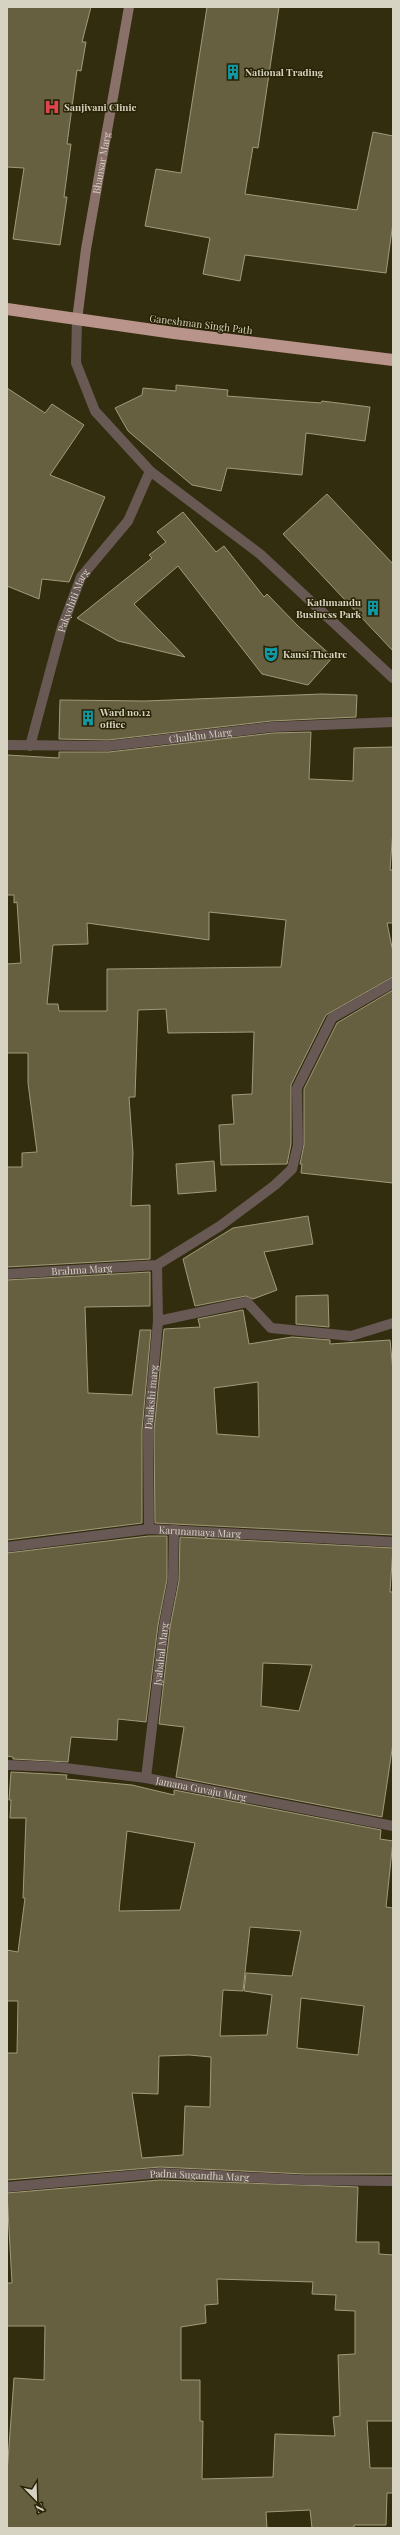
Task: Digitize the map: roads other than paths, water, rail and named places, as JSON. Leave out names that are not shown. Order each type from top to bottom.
[{"type":"highway","name":"Ganeshman Singh Path","points":[[7,309],[77,320],[393,360]]},
{"type":"main road","name":"Bhansar Marg","points":[[77,320],[86,249],[129,7]]},
{"type":"street","points":[[77,320],[76,363],[95,411],[150,471],[260,554],[393,678]]},
{"type":"street","name":"Pakyohiti Marg","points":[[30,746],[62,627],[81,577],[128,521],[150,471]]},
{"type":"street","name":"Chalkhu Marg","points":[[7,745],[108,746],[272,727],[393,722]]},
{"type":"street","points":[[157,1265],[220,1226],[275,1185],[292,1168],[298,1145],[297,1088],[332,1018],[393,983]]},
{"type":"street","name":"Brahma Marg","points":[[7,1274],[157,1265]]},
{"type":"street","name":"Dalakshi marg","points":[[149,1529],[148,1431],[158,1321],[157,1265]]},
{"type":"street","points":[[158,1321],[247,1302],[271,1328],[351,1336],[393,1323]]},
{"type":"street","name":"Karunamaya Marg","points":[[7,1547],[149,1529],[174,1529],[393,1542]]},
{"type":"street","name":"Jyabahal Marg","points":[[146,1778],[164,1626],[173,1580],[174,1529]]},
{"type":"street","name":"Jamana Guvaju Marg","points":[[7,1765],[57,1767],[146,1778],[393,1826]]},
{"type":"street","name":"Padna Sugandha Marg","points":[[7,2187],[160,2173],[304,2180],[393,2181]]},
{"type":"place","name":"National Trading","points":[[233,72]]},
{"type":"place","name":"Sanjivani Clinic","points":[[52,107]]},
{"type":"place","name":"Kathmandu Business Park","points":[[373,608]]},
{"type":"place","name":"Kausi Theatre","points":[[271,654]]},
{"type":"place","name":"Ward no.12 office","points":[[88,718]]}]
